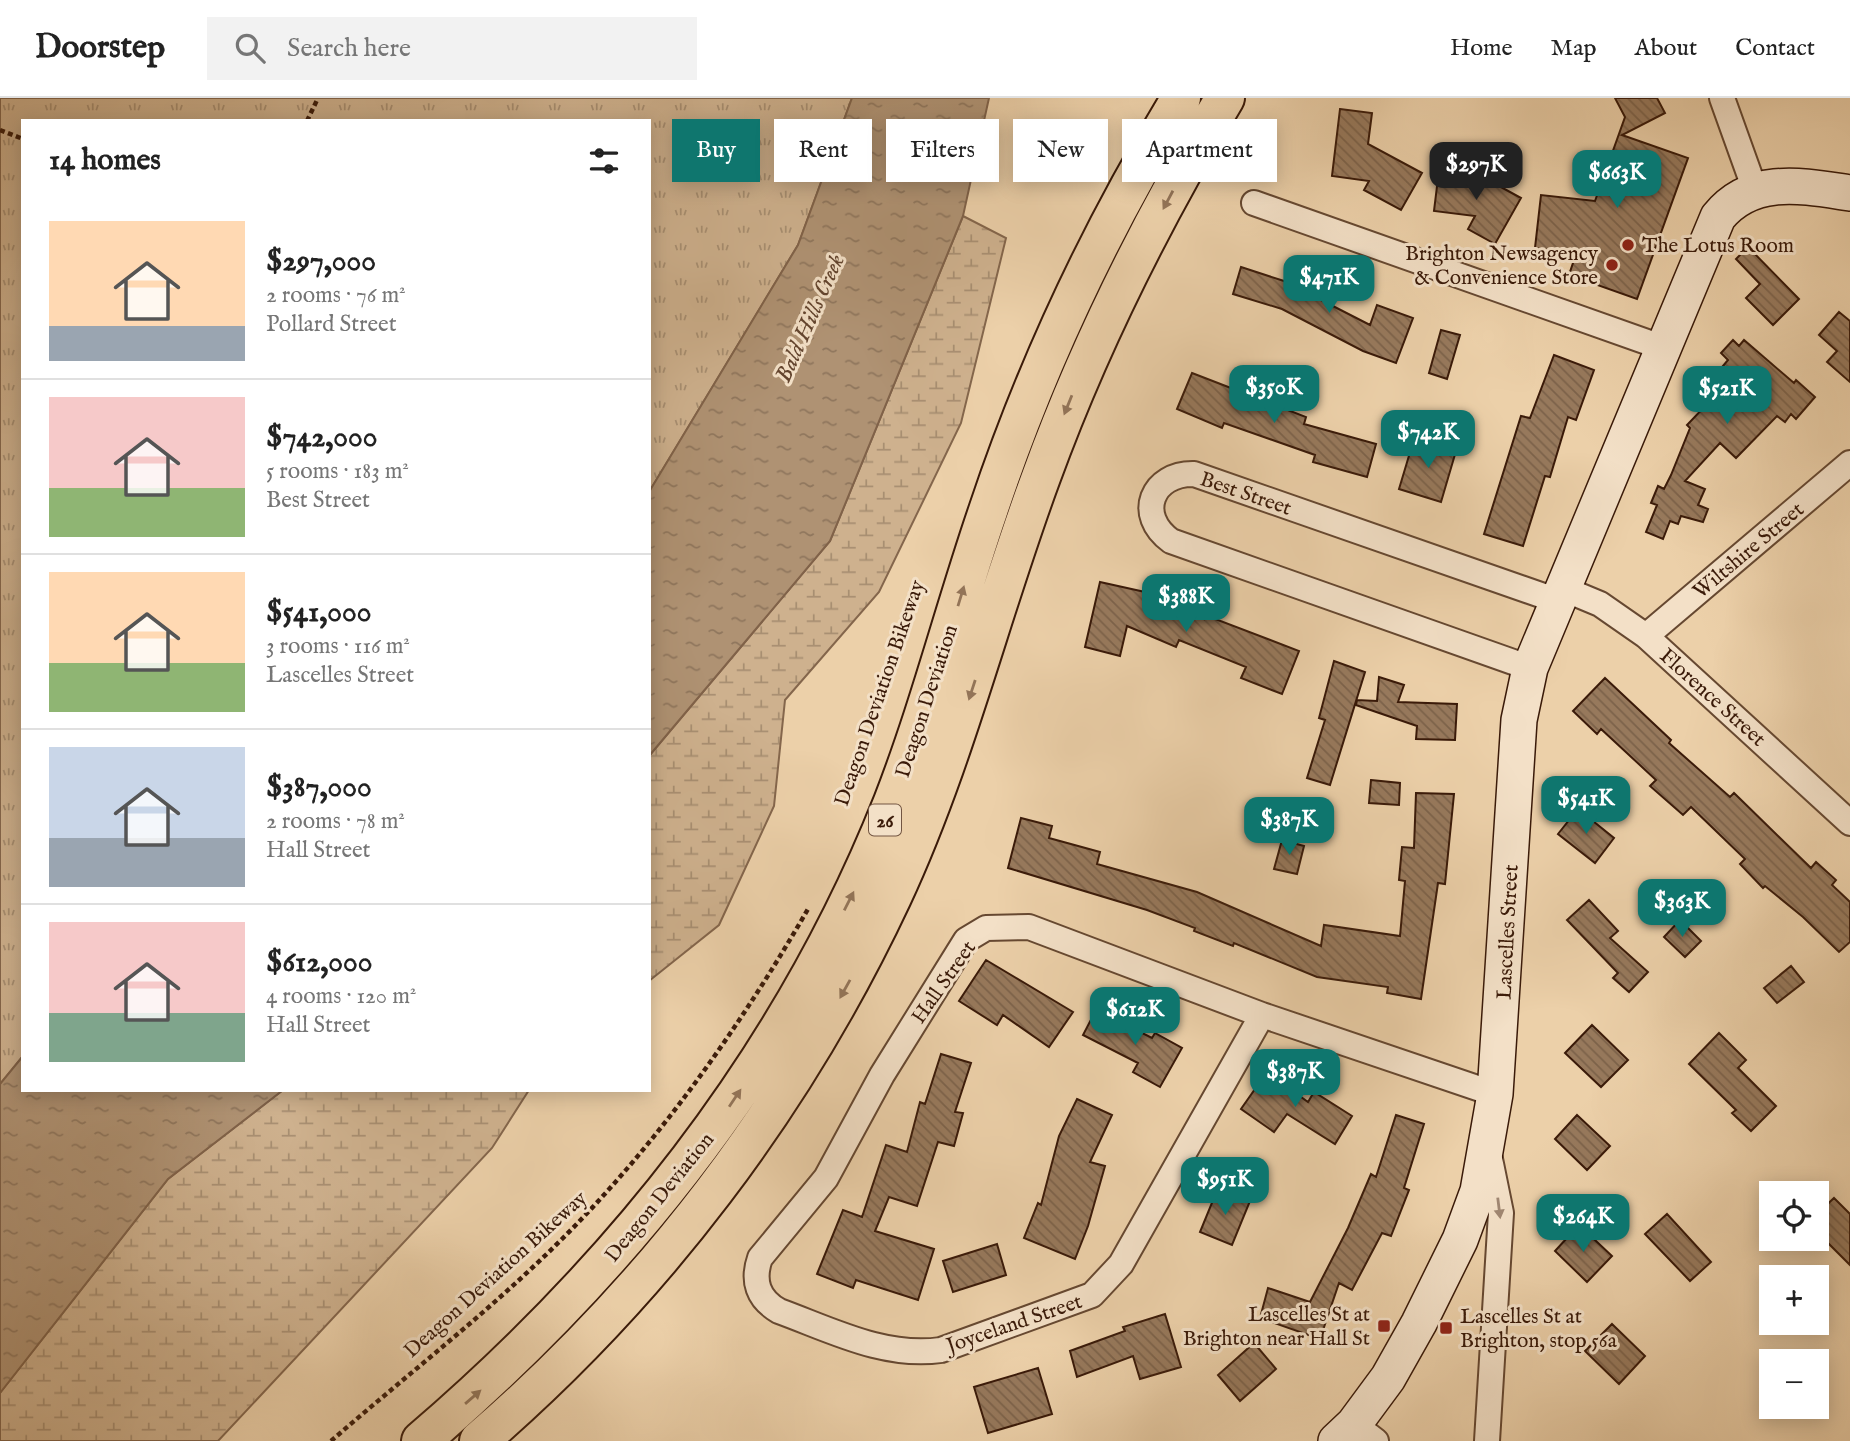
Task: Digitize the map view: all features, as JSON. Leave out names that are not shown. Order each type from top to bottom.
[{"type":"highway","name":"Deagon Deviation","points":[[421,1441],[534,1340],[657,1204],[725,1113],[812,973],[855,890],[893,802],[988,509],[1031,398],[1118,207],[1181,98]]},
{"type":"highway","name":"Deagon Deviation","points":[[478,1441],[556,1371],[662,1258],[722,1182],[815,1044],[868,944],[918,837],[965,712],[1039,482],[1069,402],[1149,236],[1225,98]]},
{"type":"street","points":[[1721,98],[1742,146],[1755,190],[1788,186],[1850,193]]},
{"type":"street","name":"Lascelles Street","points":[[1355,1435],[1460,1240],[1478,1191],[1495,1094],[1519,720],[1530,668],[1718,217],[1730,202],[1755,190]]},
{"type":"street","points":[[1254,203],[1664,348]]},
{"type":"street","name":"Wiltshire Street","points":[[1646,636],[1850,463]]},
{"type":"street","name":"Best Street","points":[[1530,668],[1171,541],[1159,532],[1151,520],[1150,506],[1166,479],[1180,474],[1194,474],[1561,595]]},
{"type":"street","name":"Florence Street","points":[[1561,595],[1600,604],[1646,636],[1850,823]]},
{"type":"street","name":"Hall Street","points":[[756,1281],[760,1258],[826,1178],[882,1075],[949,965],[966,940],[986,928],[1029,927],[1262,1015],[1495,1094]]},
{"type":"street","name":"Joyceland Street","points":[[756,1281],[768,1304],[779,1311],[891,1351],[919,1353],[941,1350],[1091,1295],[1121,1264],[1262,1015]]},
{"type":"street","points":[[1486,1141],[1501,1213],[1487,1441]]},
{"type":"path","points":[[308,119],[318,98]]},
{"type":"path","points":[[0,130],[21,138]]},
{"type":"path","name":"Deagon Deviation Bikeway","points":[[331,1441],[514,1285],[609,1191],[720,1048],[769,976],[812,902]]},
{"type":"green space","points":[[0,98],[852,98],[844,119],[774,119],[774,182],[821,182],[798,245],[651,489],[651,119],[21,119],[21,1058],[0,1084]]},
{"type":"green space","points":[[963,216],[1006,238],[961,423],[879,592],[785,700],[774,806],[719,925],[651,979],[651,754],[830,541]]},
{"type":"green space","points":[[280,1092],[528,1092],[492,1148],[218,1441],[0,1441],[0,1393],[168,1179]]},
{"type":"water","name":"Bald Hills Creek","points":[[852,98],[989,98],[984,119],[886,119],[886,182],[970,182],[963,216],[830,541],[651,754],[651,489],[798,245],[821,182],[872,182],[872,119],[844,119]]},
{"type":"water","points":[[21,1058],[21,1092],[280,1092],[168,1179],[0,1393],[0,1084]]},
{"type":"building","points":[[1615,98],[1657,98],[1665,113],[1622,135],[1688,158],[1637,299],[1569,275],[1576,254],[1535,248],[1541,195],[1595,201],[1625,117]]},
{"type":"building","points":[[1340,109],[1372,113],[1368,144],[1422,173],[1401,210],[1364,190],[1369,181],[1332,176]]},
{"type":"building","points":[[1439,170],[1479,175],[1521,198],[1495,244],[1468,229],[1475,216],[1434,211]]},
{"type":"building","points":[[1748,247],[1799,299],[1773,325],[1746,298],[1760,284],[1736,259]]},
{"type":"building","points":[[1241,267],[1284,281],[1370,325],[1377,305],[1413,318],[1396,363],[1363,351],[1282,309],[1233,294]]},
{"type":"building","points":[[1839,312],[1850,321],[1850,382],[1827,362],[1837,351],[1819,335]]},
{"type":"building","points":[[1441,330],[1460,335],[1447,379],[1429,373]]},
{"type":"building","points":[[1733,340],[1739,346],[1744,340],[1794,383],[1796,380],[1815,397],[1796,419],[1791,414],[1785,422],[1777,416],[1736,458],[1720,443],[1685,481],[1705,489],[1698,505],[1708,509],[1703,522],[1681,516],[1678,524],[1670,521],[1663,539],[1646,532],[1657,505],[1651,503],[1658,486],[1664,489],[1671,475],[1690,428],[1687,425],[1711,400],[1702,391],[1728,360],[1721,353]]},
{"type":"building","points":[[1554,355],[1594,370],[1576,420],[1568,417],[1550,477],[1545,476],[1523,546],[1484,534],[1521,416],[1530,418]]},
{"type":"building","points":[[1192,373],[1306,417],[1304,424],[1376,444],[1367,477],[1313,462],[1315,455],[1224,423],[1222,428],[1177,409]]},
{"type":"building","points":[[1414,439],[1456,451],[1441,502],[1399,489]]},
{"type":"building","points":[[1100,582],[1145,592],[1204,619],[1205,615],[1299,651],[1282,694],[1241,678],[1246,667],[1179,640],[1176,647],[1127,626],[1120,656],[1085,647]]},
{"type":"building","points":[[1334,661],[1365,672],[1330,785],[1307,778],[1325,720],[1319,718]]},
{"type":"building","points":[[1379,677],[1404,685],[1398,702],[1457,704],[1455,740],[1416,739],[1417,726],[1356,705],[1357,700],[1377,701]]},
{"type":"building","points":[[1605,678],[1671,740],[1669,743],[1730,797],[1734,793],[1811,868],[1816,862],[1836,880],[1832,885],[1850,902],[1850,942],[1839,952],[1803,917],[1765,886],[1763,888],[1740,864],[1745,859],[1691,807],[1683,815],[1650,786],[1656,780],[1601,729],[1597,734],[1573,711]]},
{"type":"building","points":[[1371,780],[1400,783],[1399,805],[1369,803]]},
{"type":"building","points":[[1416,793],[1454,794],[1445,884],[1438,883],[1421,999],[1387,993],[1388,987],[1317,977],[1234,943],[1233,946],[1194,931],[1195,928],[1147,910],[1008,868],[1021,818],[1052,826],[1049,838],[1100,852],[1097,864],[1197,892],[1321,946],[1324,925],[1400,936],[1405,881],[1399,880],[1402,847],[1414,848]]},
{"type":"building","points":[[1578,809],[1614,838],[1595,863],[1558,834]]},
{"type":"building","points":[[1282,840],[1304,846],[1297,874],[1274,869]]},
{"type":"building","points":[[1589,900],[1618,931],[1610,938],[1648,972],[1629,992],[1613,978],[1618,973],[1567,920]]},
{"type":"building","points":[[1680,920],[1701,941],[1685,957],[1664,937]]},
{"type":"building","points":[[986,960],[1073,1012],[1049,1047],[1003,1015],[997,1025],[959,1001]]},
{"type":"building","points":[[1791,966],[1804,982],[1777,1003],[1764,988]]},
{"type":"building","points":[[1096,1010],[1152,1038],[1155,1033],[1182,1048],[1160,1087],[1133,1072],[1138,1063],[1083,1035]]},
{"type":"building","points":[[1592,1025],[1628,1060],[1601,1087],[1565,1053]]},
{"type":"building","points":[[1719,1033],[1746,1060],[1738,1068],[1776,1106],[1751,1131],[1732,1113],[1736,1110],[1689,1064]]},
{"type":"building","points":[[941,1054],[971,1063],[955,1112],[963,1113],[954,1146],[938,1142],[917,1206],[889,1197],[875,1231],[934,1249],[918,1300],[856,1280],[853,1288],[817,1274],[843,1210],[862,1217],[886,1145],[907,1152],[920,1102],[925,1104]]},
{"type":"building","points":[[1267,1072],[1308,1102],[1314,1092],[1352,1116],[1335,1144],[1287,1114],[1274,1132],[1241,1109]]},
{"type":"building","points":[[1077,1099],[1112,1115],[1090,1162],[1105,1166],[1088,1226],[1075,1259],[1024,1238],[1038,1203],[1041,1205],[1059,1136]]},
{"type":"building","points":[[1396,1115],[1424,1124],[1404,1188],[1409,1190],[1391,1236],[1382,1233],[1352,1290],[1339,1283],[1320,1339],[1260,1318],[1268,1288],[1310,1302],[1348,1228],[1371,1174],[1376,1177]]},
{"type":"building","points":[[1577,1115],[1610,1146],[1587,1170],[1555,1139]]},
{"type":"building","points":[[1218,1188],[1250,1201],[1232,1245],[1200,1232]]},
{"type":"building","points":[[1834,1198],[1850,1214],[1850,1265],[1829,1244],[1829,1203]]},
{"type":"building","points":[[1667,1214],[1711,1262],[1690,1281],[1645,1234]]},
{"type":"building","points":[[1579,1225],[1612,1256],[1587,1282],[1555,1251]]},
{"type":"building","points":[[997,1244],[1006,1275],[953,1292],[943,1261]]},
{"type":"building","points":[[1165,1314],[1181,1367],[1140,1379],[1133,1356],[1077,1377],[1070,1351],[1125,1331],[1123,1327]]},
{"type":"building","points":[[1612,1324],[1645,1356],[1619,1384],[1585,1351]]},
{"type":"building","points":[[1254,1343],[1276,1369],[1240,1401],[1218,1375]]},
{"type":"building","points":[[1038,1368],[1052,1414],[988,1433],[974,1387]]},
{"type":"place","name":"The Lotus Room","points":[[1628,245]]},
{"type":"place","name":"Brighton Newsagency & Convenience Store","points":[[1612,265]]},
{"type":"place","name":"Lascelles St at Brighton near Hall St","points":[[1384,1326]]},
{"type":"place","name":"Lascelles St at Brighton, stop 56a","points":[[1446,1328]]}]
